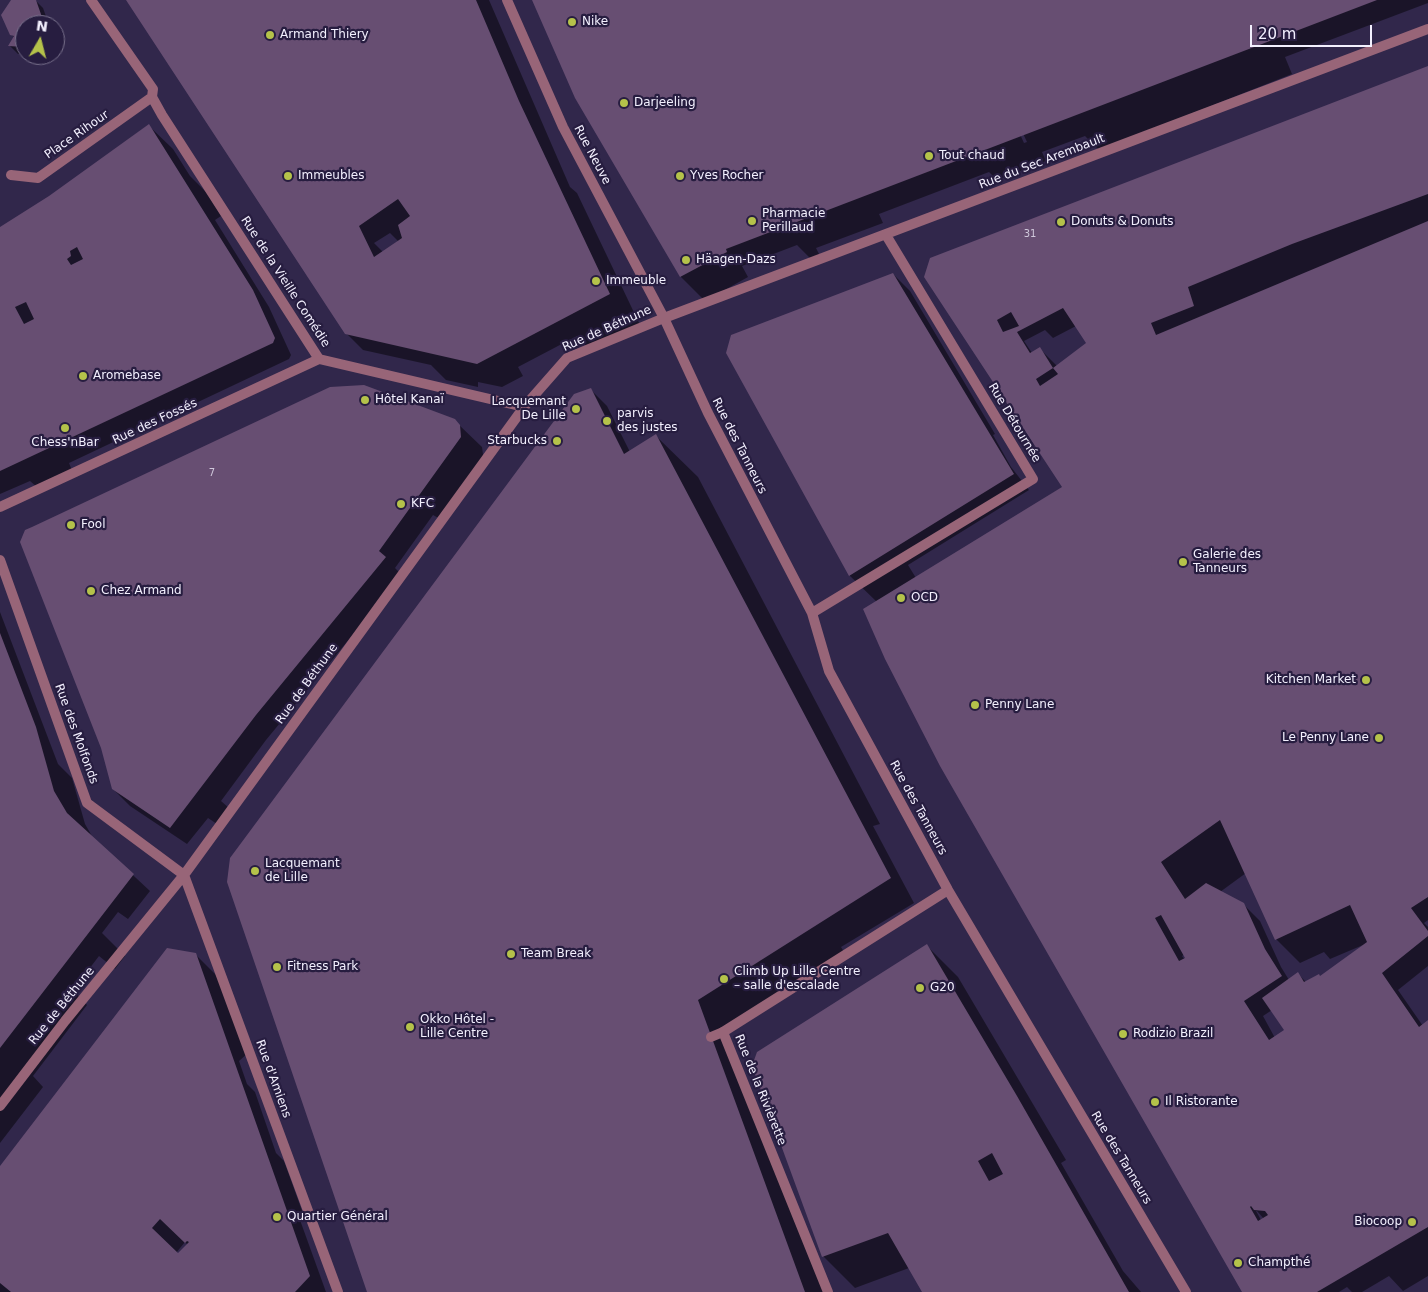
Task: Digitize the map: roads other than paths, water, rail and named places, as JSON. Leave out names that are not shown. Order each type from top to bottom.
[{"type":"street","points":[[91,0],[153,89],[152,97]]},
{"type":"street","name":"Rue Neuve","points":[[508,0],[563,128],[664,318]]},
{"type":"street","name":"Rue du Sec Arembault","points":[[664,318],[1428,29]]},
{"type":"street","name":"Rue de la Vieille Comédie","points":[[152,97],[320,359],[524,408]]},
{"type":"street","name":"Place Rihour","points":[[11,175],[38,178],[152,97]]},
{"type":"street","name":"Rue Détournée","points":[[812,613],[1033,479],[886,235]]},
{"type":"street","name":"Rue de Béthune","points":[[0,1106],[65,1021],[184,875],[524,408],[567,358],[664,318]]},
{"type":"street","name":"Rue des Tanneurs","points":[[664,318],[708,413],[812,613],[829,671],[948,890],[1186,1292]]},
{"type":"street","name":"Rue des Fossés","points":[[0,507],[320,359]]},
{"type":"street","name":"Rue des Molfonds","points":[[0,560],[87,803],[184,875]]},
{"type":"street","name":"Rue d'Amiens","points":[[184,875],[335,1290]]},
{"type":"street","name":"Rue de la Rivièrette","points":[[828,1292],[723,1032],[948,890]]},
{"type":"street","points":[[711,1037],[723,1032]]},
{"type":"place","name":"Nike","points":[[572,22]]},
{"type":"place","name":"Armand Thiery","points":[[270,35]]},
{"type":"place","name":"Darjeeling","points":[[624,103]]},
{"type":"place","name":"Tout chaud","points":[[929,156]]},
{"type":"place","name":"Immeubles","points":[[288,176]]},
{"type":"place","name":"Yves Rocher","points":[[680,176]]},
{"type":"place","name":"Pharmacie Perillaud","points":[[752,221]]},
{"type":"place","name":"Donuts & Donuts","points":[[1061,222]]},
{"type":"place","name":"Häagen-Dazs","points":[[686,260]]},
{"type":"place","name":"Immeuble","points":[[596,281]]},
{"type":"place","name":"Aromebase","points":[[83,376]]},
{"type":"place","name":"Hôtel Kanaï","points":[[365,400]]},
{"type":"place","name":"Lacquemant De Lille","points":[[576,409]]},
{"type":"place","name":"parvis des justes","points":[[607,421]]},
{"type":"place","name":"Chess'nBar","points":[[65,428]]},
{"type":"place","name":"Starbucks","points":[[557,441]]},
{"type":"place","name":"KFC","points":[[401,504]]},
{"type":"place","name":"Fool","points":[[71,525]]},
{"type":"place","name":"Galerie des Tanneurs","points":[[1183,562]]},
{"type":"place","name":"Chez Armand","points":[[91,591]]},
{"type":"place","name":"OCD","points":[[901,598]]},
{"type":"place","name":"Kitchen Market","points":[[1366,680]]},
{"type":"place","name":"Penny Lane","points":[[975,705]]},
{"type":"place","name":"Le Penny Lane","points":[[1379,738]]},
{"type":"place","name":"Lacquemant de Lille","points":[[255,871]]},
{"type":"place","name":"Team Break","points":[[511,954]]},
{"type":"place","name":"Fitness Park","points":[[277,967]]},
{"type":"place","name":"Climb Up Lille Centre – salle d'escalade","points":[[724,979]]},
{"type":"place","name":"G20","points":[[920,988]]},
{"type":"place","name":"Okko Hôtel - Lille Centre","points":[[410,1027]]},
{"type":"place","name":"Rodizio Brazil","points":[[1123,1034]]},
{"type":"place","name":"Il Ristorante","points":[[1155,1102]]},
{"type":"place","name":"Quartier Général","points":[[277,1217]]},
{"type":"place","name":"Biocoop","points":[[1412,1222]]},
{"type":"place","name":"Champthé","points":[[1238,1263]]}]
